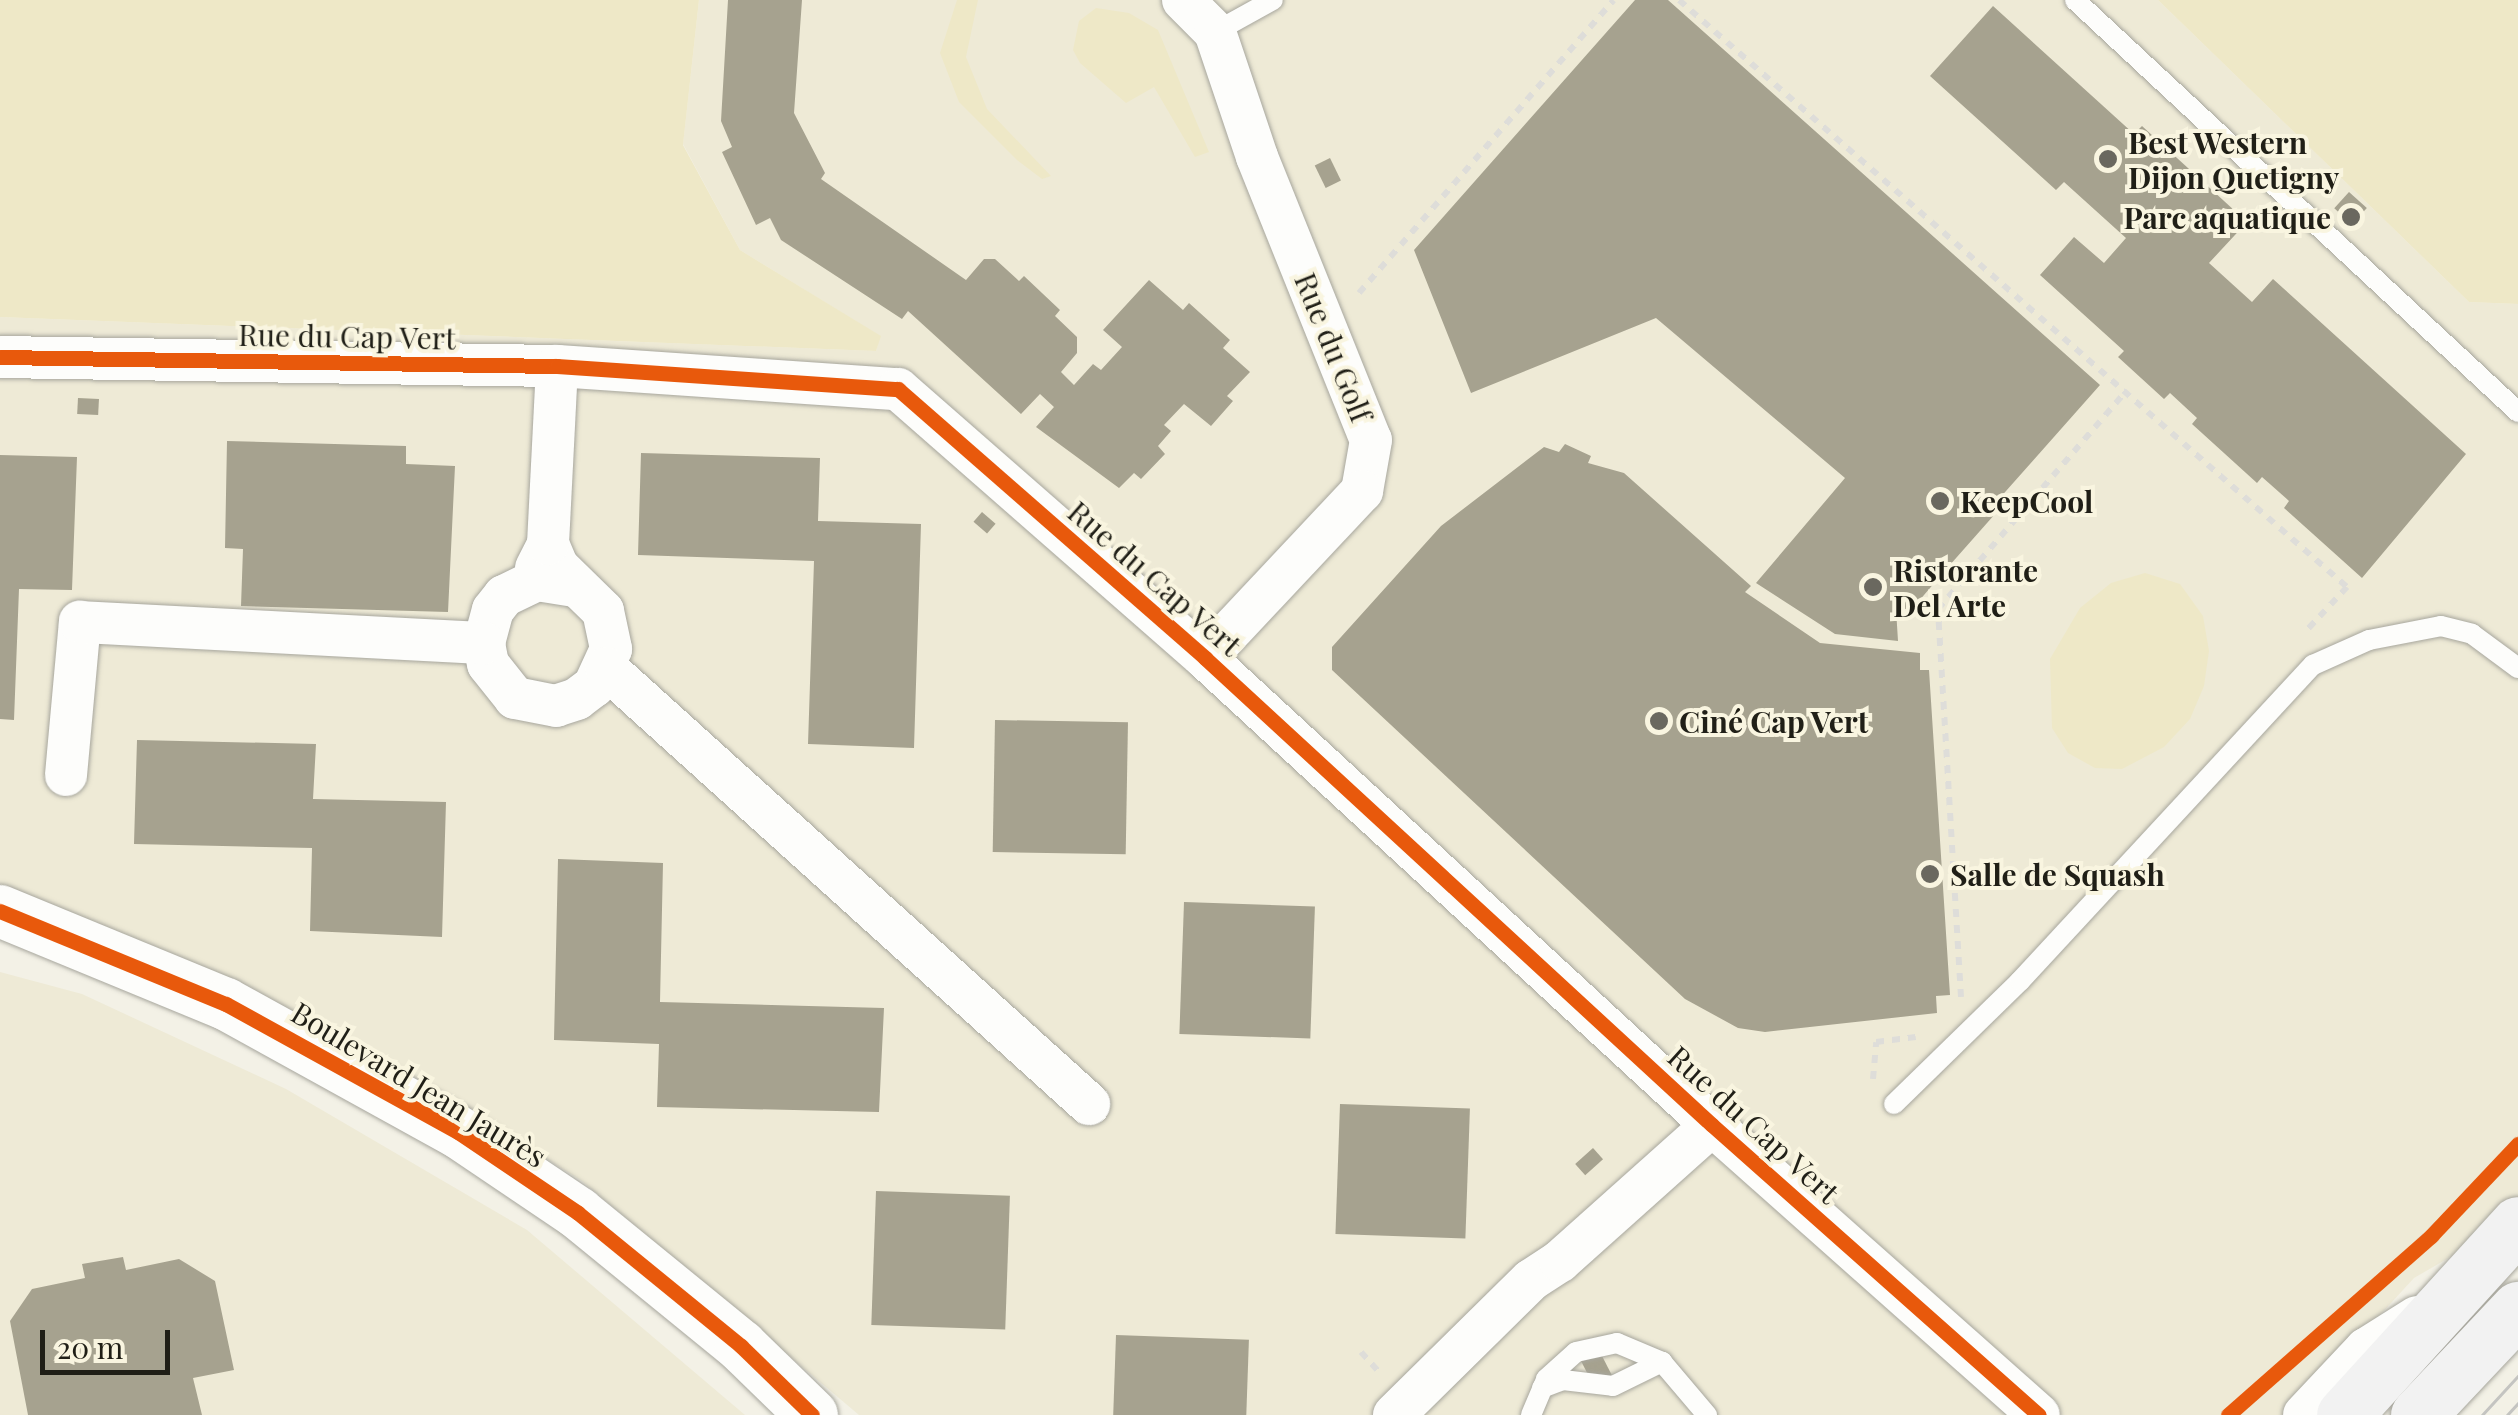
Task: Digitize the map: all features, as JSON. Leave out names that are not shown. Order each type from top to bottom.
[{"type":"main road","points":[[2344,1415],[2518,1224]]},
{"type":"main road","points":[[2418,1415],[2518,1309]]},
{"type":"street","name":"Rue du Golf","points":[[1183,0],[1215,32],[1372,440],[1362,491],[1205,658]]},
{"type":"street","name":"Rue du Cap Vert","points":[[0,358],[558,366],[898,389],[1205,658],[1712,1125],[2040,1415]]},
{"type":"street","points":[[548,544],[575,586],[603,611],[610,630],[606,668],[577,699],[535,706],[498,683],[484,643],[493,610],[519,587],[548,544],[558,366]]},
{"type":"street","points":[[519,587],[537,580],[575,586]]},
{"type":"street","points":[[66,775],[80,622],[484,643]]},
{"type":"street","points":[[606,668],[1090,1104]]},
{"type":"street","name":"Boulevard Jean Jaurès","points":[[0,911],[226,1004],[458,1132],[578,1213],[741,1346],[812,1415]]},
{"type":"street","points":[[0,933],[53,934]]},
{"type":"street","name":"Rue du Cap Vert","points":[[1394,1415],[1530,1280],[1560,1261],[1712,1125]]},
{"type":"street","points":[[2304,1415],[2366,1350],[2459,1290]]},
{"type":"lane","points":[[1215,32],[1273,0]]},
{"type":"lane","points":[[2075,0],[2518,412]]},
{"type":"lane","points":[[1894,1104],[2020,982],[2314,665],[2369,640],[2441,626],[2472,634],[2518,668]]},
{"type":"lane","points":[[1530,1415],[1541,1388],[1576,1352],[1617,1344],[1662,1362],[1707,1415]]},
{"type":"lane","points":[[1541,1388],[1563,1380],[1613,1386],[1662,1362]]},
{"type":"path","points":[[1327,330],[1614,0]]},
{"type":"path","points":[[1679,0],[2128,390],[2346,587]]},
{"type":"path","points":[[1949,1013],[1961,1002],[1938,609],[2128,390]]},
{"type":"path","points":[[1873,1086],[1876,1042],[1928,1030]]},
{"type":"path","points":[[2348,1309],[2518,1144]]},
{"type":"path","points":[[2228,1415],[2294,1358]]},
{"type":"shaded area","points":[[0,0],[699,0],[683,145],[740,250],[881,336],[876,351],[0,317]]},
{"type":"shaded area","points":[[699,0],[2158,0],[2469,302],[2518,304],[2518,1199],[2478,1241],[2414,1278],[2288,1415],[859,1415],[582,1181],[368,1048],[194,964],[0,890],[0,317],[876,351],[880,336],[740,250],[683,144]]},
{"type":"shaded area","points":[[957,0],[978,0],[966,57],[987,109],[1051,176],[1042,179],[1017,160],[959,102],[940,53]]},
{"type":"shaded area","points":[[2158,0],[2518,0],[2518,304],[2469,302]]},
{"type":"shaded area","points":[[1096,8],[1129,13],[1158,30],[1209,152],[1195,157],[1154,87],[1126,103],[1080,63],[1073,50],[1079,21]]},
{"type":"shaded area","points":[[2145,573],[2180,584],[2203,616],[2209,651],[2204,686],[2190,719],[2164,747],[2122,769],[2095,768],[2068,753],[2052,728],[2050,659],[2080,608],[2111,583]]},
{"type":"shaded area","points":[[0,972],[82,994],[286,1089],[527,1230],[745,1415],[0,1415]]},
{"type":"building","points":[[728,0],[802,0],[794,113],[825,173],[821,179],[966,280],[984,259],[995,259],[1019,281],[1024,276],[1060,310],[1055,316],[1077,337],[1077,353],[1061,372],[1074,385],[1093,364],[1101,370],[1122,347],[1103,330],[1149,280],[1183,310],[1189,303],[1230,340],[1223,348],[1250,372],[1227,396],[1233,401],[1211,426],[1184,404],[1164,425],[1171,431],[1158,446],[1165,454],[1141,479],[1134,473],[1119,488],[1036,427],[1054,407],[1040,394],[1021,414],[908,311],[902,319],[781,240],[770,218],[756,225],[722,152],[732,147],[721,121]]},
{"type":"building","points":[[1635,0],[1668,0],[2100,385],[1990,509],[1995,514],[1949,566],[1943,561],[1930,576],[1936,581],[1912,609],[1896,609],[1898,641],[1835,634],[1756,583],[1845,478],[1656,318],[1471,393],[1414,250]]},
{"type":"building","points":[[1993,6],[2134,134],[2142,126],[2247,222],[2209,263],[2252,302],[2273,279],[2466,454],[2362,578],[2284,508],[2289,501],[2262,477],[2257,483],[2192,424],[2197,418],[2170,393],[2164,399],[2118,357],[2124,351],[2040,275],[2074,237],[2104,263],[2126,238],[2064,182],[2056,190],[1930,76]]},
{"type":"building","points":[[1330,158],[1341,180],[1326,188],[1315,165]]},
{"type":"building","name":"Parc aquatique","points":[[2349,192],[2367,208],[2352,224],[2334,208]]},
{"type":"building","points":[[78,398],[99,399],[98,415],[77,414]]},
{"type":"building","points":[[227,441],[406,446],[406,464],[455,466],[448,612],[241,606],[243,549],[225,548]]},
{"type":"building","name":"Ciné Cap Vert","points":[[1565,444],[1591,456],[1588,463],[1624,473],[1751,586],[1745,592],[1820,643],[1920,653],[1920,670],[1929,670],[1950,995],[1936,996],[1937,1013],[1765,1032],[1738,1028],[1685,999],[1332,670],[1332,647],[1441,526],[1544,447],[1559,452]]},
{"type":"building","points":[[641,453],[820,458],[818,521],[921,524],[914,748],[808,744],[814,561],[638,555]]},
{"type":"building","points":[[0,455],[77,457],[72,590],[19,589],[14,720],[0,719]]},
{"type":"building","points":[[982,512],[996,524],[987,534],[973,522]]},
{"type":"building","points":[[995,720],[1128,722],[1126,854],[993,852]]},
{"type":"building","points":[[137,740],[316,744],[313,799],[446,802],[442,937],[310,931],[312,848],[134,844]]},
{"type":"building","points":[[558,859],[663,863],[660,1002],[884,1008],[879,1112],[657,1107],[659,1044],[554,1040]]},
{"type":"building","points":[[1184,902],[1315,907],[1310,1038],[1179,1034]]},
{"type":"building","points":[[1340,1104],[1470,1109],[1465,1238],[1335,1234]]},
{"type":"building","points":[[1593,1148],[1603,1159],[1585,1175],[1575,1164]]},
{"type":"building","points":[[876,1191],[1010,1196],[1005,1330],[871,1325]]},
{"type":"building","points":[[123,1257],[126,1270],[179,1259],[215,1281],[234,1370],[193,1378],[202,1415],[28,1415],[10,1321],[32,1289],[85,1278],[82,1264]]},
{"type":"building","points":[[1116,1335],[1249,1340],[1246,1415],[1113,1415]]},
{"type":"building","points":[[1600,1352],[1612,1376],[1594,1386],[1581,1362]]},
{"type":"tram line","points":[[2482,1415],[2518,1376]]},
{"type":"tram line","points":[[2507,1415],[2518,1403]]},
{"type":"cycle path","points":[[0,357],[557,366],[898,389],[1205,658],[1712,1125],[2039,1415]]},
{"type":"cycle path","points":[[0,911],[226,1004],[458,1132],[578,1213],[741,1346],[812,1415]]},
{"type":"cycle path","points":[[2228,1415],[2431,1236],[2518,1144]]},
{"type":"place","name":"Best Western Dijon Quetigny","points":[[2108,159]]},
{"type":"place","name":"Parc aquatique","points":[[2351,217]]},
{"type":"place","name":"KeepCool","points":[[1940,501]]},
{"type":"place","name":"Ristorante Del Arte","points":[[1873,587]]},
{"type":"place","name":"Ciné Cap Vert","points":[[1659,721]]},
{"type":"place","name":"Salle de Squash","points":[[1930,874]]}]
